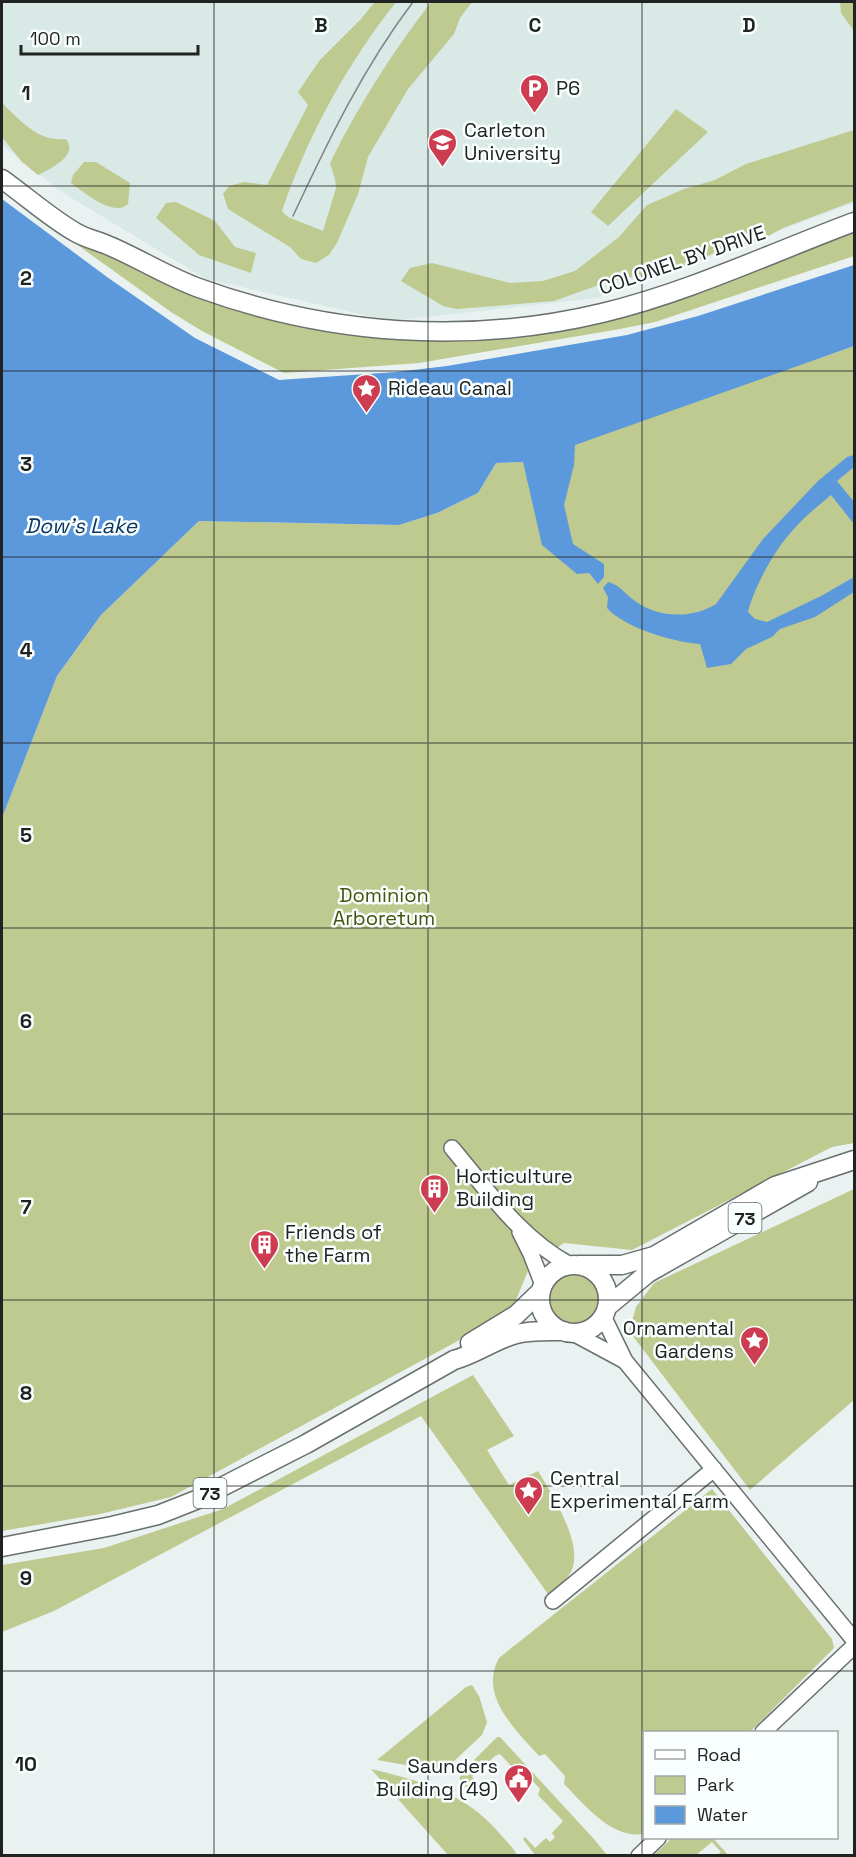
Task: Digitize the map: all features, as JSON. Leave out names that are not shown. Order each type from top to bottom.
[{"type":"main road","name":"COLONEL BY DRIVE","points":[[2,166],[94,233],[105,244]]},
{"type":"main road","name":"COLONEL BY DRIVE","points":[[2,179],[73,231],[178,280],[237,302],[271,311],[377,330],[456,332],[529,326],[620,308],[673,292],[855,222]]},
{"type":"main road","name":"73","points":[[454,1360],[466,1345],[516,1315],[542,1288],[555,1270],[574,1265],[622,1265],[654,1256],[775,1186],[855,1160]]},
{"type":"main road","name":"73","points":[[2,1547],[158,1515],[196,1500],[306,1444],[454,1360],[521,1333],[569,1332],[591,1328],[648,1273],[830,1168]]},
{"type":"main road","points":[[574,1265],[594,1271],[600,1276],[607,1291],[605,1312]]},
{"type":"main road","points":[[542,1288],[540,1301],[547,1320],[555,1327],[569,1332]]},
{"type":"street","points":[[452,1148],[518,1227],[548,1252],[574,1265]]},
{"type":"street","points":[[518,1227],[531,1254],[542,1288]]},
{"type":"street","points":[[605,1312],[625,1361],[855,1640]]},
{"type":"street","points":[[569,1332],[625,1361]]},
{"type":"street","points":[[553,1601],[714,1469]]},
{"type":"street","points":[[764,1731],[855,1646]]},
{"type":"street","points":[[639,1856],[657,1839]]},
{"type":"shaded area","name":"Carleton University","points":[[2,2],[854,2],[854,203],[597,298],[391,321],[206,279],[60,191],[2,145]]},
{"type":"green space","points":[[375,2],[396,2],[361,50],[330,101],[304,155],[282,211],[288,217],[323,231],[336,188],[330,163],[364,100],[389,60],[431,2],[472,2],[460,18],[454,34],[408,89],[368,157],[358,194],[337,243],[329,255],[316,263],[301,259],[290,247],[228,209],[223,194],[229,186],[244,182],[267,185],[308,105],[298,92],[320,60]]},
{"type":"green space","points":[[840,2],[854,2],[854,31],[841,13]]},
{"type":"green space","points":[[2,103],[38,134],[66,139],[69,151],[66,156],[56,165],[38,175],[22,162],[2,137]]},
{"type":"green space","points":[[676,109],[708,132],[608,226],[591,212]]},
{"type":"green space","points":[[854,130],[854,201],[783,228],[763,239],[718,251],[691,264],[604,283],[554,301],[457,309],[443,306],[401,281],[410,268],[432,263],[510,283],[543,281],[575,271],[619,237],[647,205],[684,189],[715,180],[746,164]]},
{"type":"green space","points":[[84,162],[96,162],[130,183],[128,204],[115,208],[107,206],[71,183],[73,175]]},
{"type":"green space","points":[[176,202],[215,221],[235,247],[256,253],[251,273],[199,255],[156,218],[166,203]]},
{"type":"green space","points":[[44,221],[140,272],[200,297],[264,318],[340,333],[423,340],[490,338],[548,331],[854,229],[854,256],[655,322],[419,363],[284,373],[202,331],[171,312]]},
{"type":"green space","name":"Dominion Arboretum","points":[[854,346],[854,1143],[832,1147],[632,1250],[564,1243],[530,1266],[511,1312],[171,1497],[100,1514],[2,1531],[2,818],[57,676],[101,615],[199,521],[399,525],[437,513],[478,493],[496,463],[523,462]]},
{"type":"green space","name":"Ornamental Gardens","points":[[854,1189],[854,1400],[750,1490],[629,1331],[636,1307],[654,1283]]},
{"type":"green space","points":[[570,1272],[580,1272],[594,1279],[601,1298],[594,1317],[580,1324],[570,1324],[560,1320],[553,1313],[549,1303],[549,1293],[553,1283],[560,1276]]},
{"type":"green space","points":[[473,1375],[514,1436],[487,1450],[509,1485],[538,1471],[559,1507],[571,1536],[574,1564],[567,1578],[548,1594],[421,1416],[54,1611],[2,1632],[2,1565],[104,1548],[223,1509]]},
{"type":"green space","points":[[712,1489],[832,1639],[834,1648],[751,1731],[643,1731],[643,1834],[621,1831],[600,1819],[564,1784],[565,1776],[545,1754],[539,1756],[511,1724],[502,1712],[493,1686],[494,1672],[499,1658]]},
{"type":"green space","points":[[472,1685],[479,1696],[487,1722],[482,1735],[452,1763],[434,1770],[377,1760],[466,1687]]},
{"type":"green space","points":[[497,1737],[500,1737],[607,1855],[535,1855],[523,1839],[525,1837],[535,1848],[546,1838],[550,1842],[555,1837],[552,1833],[563,1821],[538,1795],[540,1789],[530,1778],[525,1781],[500,1754],[472,1777],[486,1793],[481,1796],[460,1783],[460,1774]]},
{"type":"green space","points":[[371,1769],[425,1784],[473,1808],[510,1844],[517,1855],[448,1855]]},
{"type":"green space","points":[[671,1839],[714,1839],[728,1855],[717,1855],[721,1852],[712,1842],[696,1855],[654,1855]]},
{"type":"water","name":"Rideau Canal","points":[[2,199],[107,277],[195,338],[279,380],[447,366],[627,335],[698,316],[854,265],[854,346],[575,445],[574,465],[564,505],[573,544],[604,564],[604,577],[598,584],[589,573],[577,574],[542,545],[523,462],[496,463],[478,493],[437,513],[399,525],[199,521],[101,615],[57,676],[2,818]]},
{"type":"water","points":[[854,455],[854,467],[837,481],[854,502],[854,524],[831,495],[802,521],[779,547],[760,580],[748,612],[755,619],[767,622],[854,577],[854,592],[815,617],[780,629],[772,637],[746,649],[731,664],[707,668],[700,644],[637,628],[607,608],[608,597],[603,588],[608,582],[616,585],[644,607],[654,611],[686,614],[707,609],[716,604],[763,539],[818,481],[847,457]]},
{"type":"tram line","points":[[293,216],[362,79],[413,2]]},
{"type":"place","name":"P6","points":[[535,114]]},
{"type":"place","name":"Carleton University","points":[[443,168]]},
{"type":"place","name":"Rideau Canal","points":[[367,414]]},
{"type":"place","name":"Horticulture Building","points":[[435,1214]]},
{"type":"place","name":"Friends of the Farm","points":[[264,1270]]},
{"type":"place","name":"Ornamental Gardens","points":[[755,1366]]},
{"type":"place","name":"Central Experimental Farm","points":[[529,1516]]},
{"type":"place","name":"Saunders Building (49)","points":[[519,1804]]},
{"type":"water label","name":"Dow's Lake","points":[[81,525]]}]
